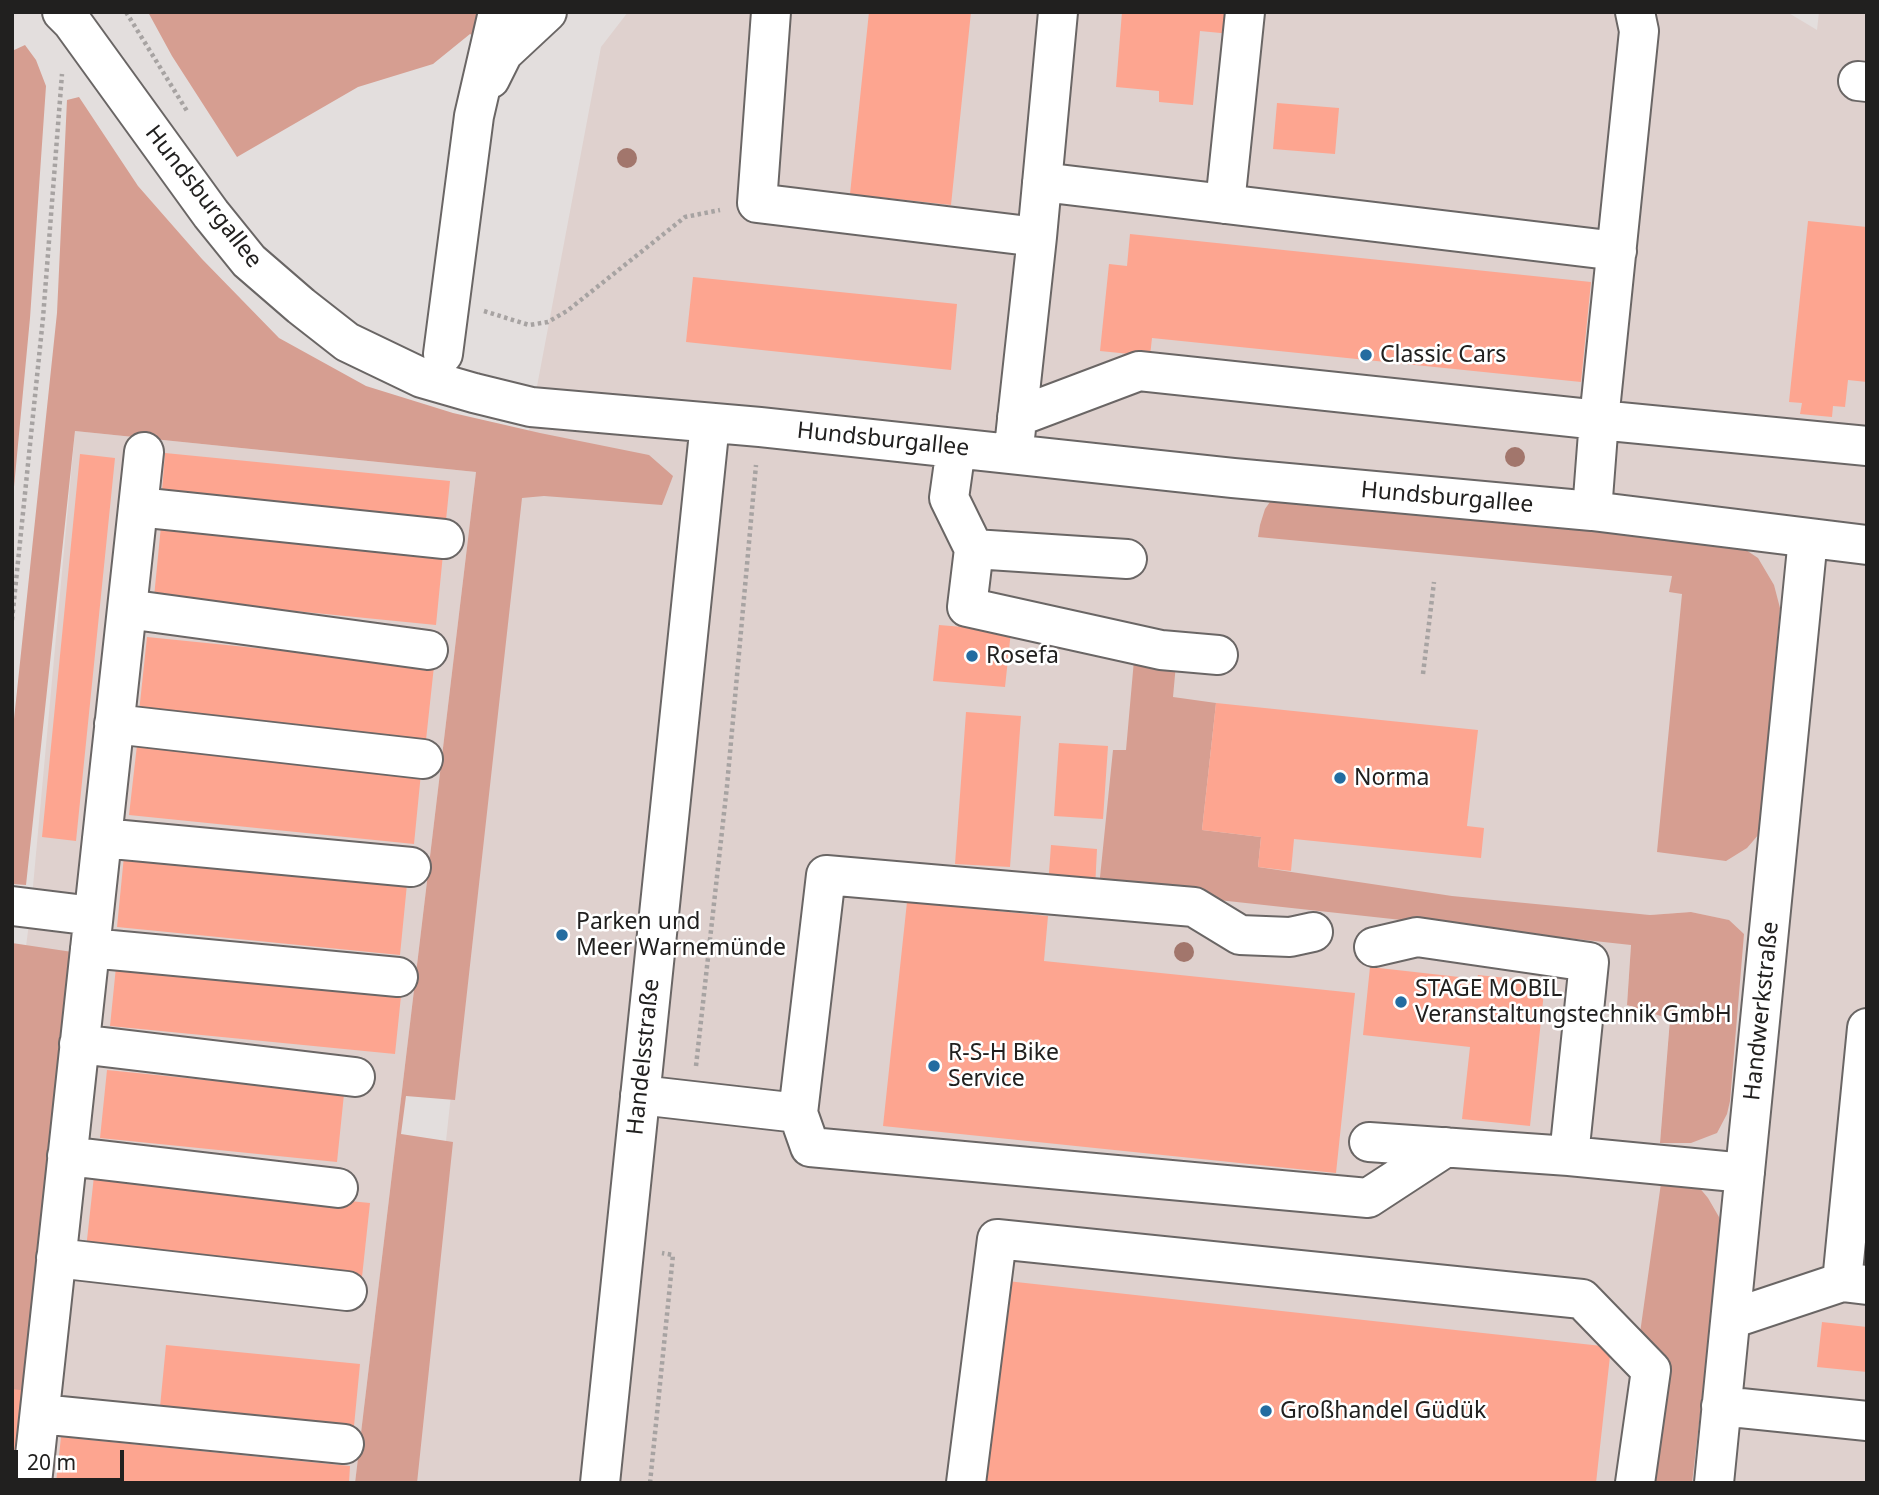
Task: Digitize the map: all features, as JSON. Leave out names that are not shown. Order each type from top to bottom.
[{"type":"street","name":"Hundsburgallee","points":[[62,12],[72,22],[211,214],[249,261],[347,342],[422,377],[474,393],[531,407],[956,448],[1015,436],[1247,480],[1592,511],[1867,545]]},
{"type":"street","points":[[443,354],[474,116],[498,12]]},
{"type":"street","points":[[474,116],[503,53],[547,12]]},
{"type":"street","points":[[771,12],[757,203],[1037,237]]},
{"type":"street","points":[[1015,436],[1058,12]]},
{"type":"street","points":[[1225,204],[1245,12]]},
{"type":"street","points":[[1592,511],[1639,31],[1635,12]]},
{"type":"street","points":[[1042,182],[1617,251]]},
{"type":"street","points":[[1015,436],[1139,372],[1867,446]]},
{"type":"street","name":"Handelsstraße","points":[[600,1483],[710,423]]},
{"type":"street","points":[[956,448],[949,498],[974,549],[967,607],[1161,649],[1217,655]]},
{"type":"street","points":[[32,1483],[144,452]]},
{"type":"street","points":[[138,507],[444,539]]},
{"type":"street","name":"Handwerkstraße","points":[[1714,1483],[1808,538]]},
{"type":"street","points":[[974,549],[1127,559]]},
{"type":"street","points":[[127,609],[428,650]]},
{"type":"street","points":[[114,724],[423,759]]},
{"type":"street","points":[[102,838],[411,867]]},
{"type":"street","points":[[1313,932],[1290,937],[1240,935],[1194,907],[826,875],[798,1113],[810,1147],[1368,1198],[1446,1147]]},
{"type":"street","points":[[12,906],[91,932],[398,977]]},
{"type":"street","points":[[1374,947],[1417,937],[1589,962],[1569,1156]]},
{"type":"street","points":[[1731,1319],[1854,1284],[1867,1028]]},
{"type":"street","points":[[79,1044],[355,1077]]},
{"type":"street","points":[[640,1095],[798,1113]]},
{"type":"street","points":[[1369,1142],[1569,1156],[1745,1173]]},
{"type":"street","points":[[67,1156],[338,1188]]},
{"type":"street","points":[[966,1483],[997,1239],[1581,1299],[1651,1370],[1635,1483]]},
{"type":"street","points":[[56,1258],[347,1291]]},
{"type":"street","points":[[1721,1406],[1867,1420]]},
{"type":"street","points":[[40,1414],[344,1444]]},
{"type":"path","points":[[126,12],[194,121]]},
{"type":"path","points":[[12,620],[43,318],[61,80]]},
{"type":"path","points":[[480,310],[529,325],[548,322],[567,311],[685,217],[757,203]]},
{"type":"path","points":[[692,1101],[727,786],[760,427]]},
{"type":"path","points":[[1423,674],[1434,582]]},
{"type":"path","points":[[625,1244],[673,1255],[650,1483]]},
{"type":"shaded area","points":[[148,12],[560,12],[509,54],[470,34],[433,64],[358,87],[237,157],[172,56]]},
{"type":"shaded area","points":[[628,12],[1787,12],[1817,30],[1819,12],[1867,12],[1867,1483],[409,1483],[515,503],[601,47]],"holes":[[[1691,912],[1728,920],[1660,1142],[1670,1018],[1627,1005],[1633,914]]]},
{"type":"shaded area","points":[[25,45],[36,60],[46,86],[30,318],[12,508],[12,51]]},
{"type":"shaded area","points":[[79,97],[138,186],[202,259],[279,338],[366,386],[453,413],[649,455],[673,476],[662,505],[544,496],[522,498],[455,1100],[406,1096],[401,1134],[453,1142],[417,1483],[355,1483],[476,472],[75,431],[26,885],[12,884],[12,738],[57,313],[67,100]]},
{"type":"shaded area","points":[[75,431],[476,472],[355,1483],[12,1483],[12,1054],[31,908]]},
{"type":"shaded area","points":[[1286,494],[1740,546],[1758,558],[1774,585],[1780,608],[1759,834],[1747,848],[1726,861],[1657,852],[1682,594],[1669,592],[1672,576],[1258,537],[1265,509],[1272,499]]},
{"type":"shaded area","points":[[1134,660],[1176,664],[1173,697],[1216,703],[1202,830],[1261,837],[1258,867],[1452,896],[1650,915],[1691,912],[1729,920],[1744,934],[1730,1101],[1727,1114],[1717,1133],[1691,1143],[1660,1143],[1670,1019],[1627,1005],[1631,945],[1099,887],[1113,750],[1126,750]]},
{"type":"shaded area","points":[[12,943],[79,953],[30,1408],[12,1406]]},
{"type":"shaded area","points":[[1662,1176],[1693,1180],[1719,1217],[1720,1243],[1692,1483],[1619,1483]]},
{"type":"building","points":[[869,12],[971,12],[951,205],[850,194]]},
{"type":"building","points":[[1122,12],[1233,12],[1231,34],[1200,31],[1193,105],[1159,102],[1159,91],[1116,87]]},
{"type":"building","points":[[1277,103],[1339,108],[1335,154],[1273,149]]},
{"type":"building","points":[[1808,221],[1867,227],[1867,382],[1848,380],[1845,407],[1833,406],[1832,417],[1800,414],[1802,403],[1789,402]]},
{"type":"building","points":[[1130,234],[1591,282],[1581,382],[1152,338],[1150,356],[1100,351],[1109,264],[1127,266]]},
{"type":"building","points":[[693,277],[957,304],[951,370],[686,342]]},
{"type":"building","points":[[165,453],[450,481],[446,520],[162,491]]},
{"type":"building","points":[[80,454],[115,458],[76,841],[42,837]]},
{"type":"building","points":[[161,526],[443,554],[436,625],[154,597]]},
{"type":"building","name":"Rosefa","points":[[939,625],[1011,631],[1005,687],[933,681]]},
{"type":"building","points":[[147,637],[434,666],[426,740],[139,712]]},
{"type":"building","name":"Norma","points":[[1216,703],[1478,730],[1467,826],[1484,828],[1481,858],[1294,839],[1291,871],[1258,867],[1261,837],[1202,830]]},
{"type":"building","points":[[966,712],[1021,716],[1010,867],[955,864]]},
{"type":"building","points":[[1059,743],[1108,746],[1103,819],[1054,816]]},
{"type":"building","points":[[137,745],[421,773],[414,844],[129,815]]},
{"type":"building","points":[[1051,845],[1097,849],[1095,889],[1048,886]]},
{"type":"building","points":[[124,856],[407,884],[400,955],[117,927]]},
{"type":"building","points":[[907,902],[1048,916],[1044,961],[1355,993],[1336,1173],[883,1126]]},
{"type":"building","points":[[116,967],[401,996],[395,1054],[110,1026]]},
{"type":"building","points":[[1370,967],[1477,979],[1478,975],[1545,982],[1530,1126],[1462,1119],[1470,1047],[1363,1035]]},
{"type":"building","points":[[107,1070],[344,1094],[337,1162],[100,1138]]},
{"type":"building","points":[[94,1176],[370,1203],[362,1277],[86,1249]]},
{"type":"building","name":"Großhandel Güdük","points":[[1007,1281],[1611,1347],[1596,1483],[985,1483]]},
{"type":"building","points":[[1822,1322],[1867,1327],[1867,1372],[1817,1367]]},
{"type":"building","points":[[166,1345],[360,1364],[354,1426],[160,1407]]},
{"type":"building","points":[[12,1389],[28,1391],[17,1483],[12,1483]]},
{"type":"building","points":[[61,1437],[350,1466],[349,1483],[56,1483]]},
{"type":"place","name":"Classic Cars","points":[[1366,355]]},
{"type":"place","name":"Rosefa","points":[[972,656]]},
{"type":"place","name":"Norma","points":[[1340,778]]},
{"type":"place","name":"Parken und Meer Warnemünde","points":[[562,935]]},
{"type":"place","name":"STAGE MOBIL Veranstaltungstechnik GmbH","points":[[1401,1002]]},
{"type":"place","name":"R-S-H Bike Service","points":[[934,1066]]},
{"type":"place","name":"Großhandel Güdük","points":[[1266,1411]]}]
